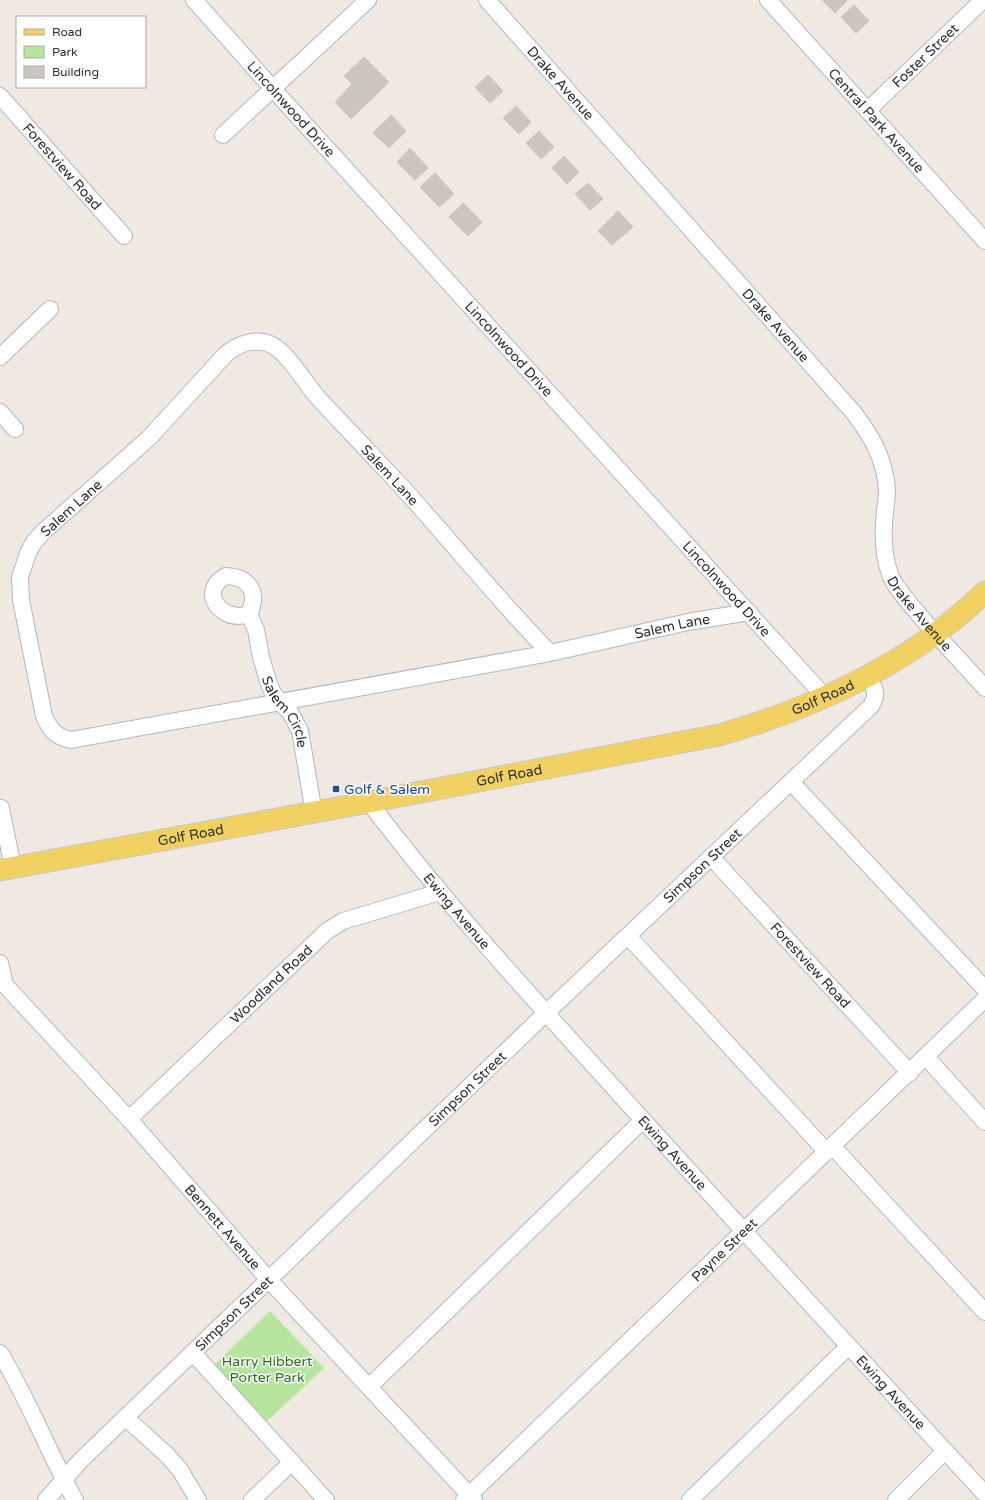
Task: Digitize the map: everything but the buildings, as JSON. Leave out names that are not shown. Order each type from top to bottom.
[{"type":"main road","name":"Golf Road","points":[[6,869],[314,813],[719,735],[752,726],[825,697],[868,676],[935,634],[985,592]]},
{"type":"street","name":"Lincolnwood Drive","points":[[194,0],[825,697]]},
{"type":"street","points":[[223,136],[368,0]]},
{"type":"street","name":"Drake Avenue","points":[[487,0],[849,407],[867,431],[878,450],[887,490],[884,543],[890,574],[900,592],[935,634],[985,688]]},
{"type":"street","name":"Central Park Avenue","points":[[768,0],[985,241]]},
{"type":"street","name":"Foster Street","points":[[868,110],[983,0]]},
{"type":"street","name":"Forestview Road","points":[[0,96],[124,236]]},
{"type":"street","points":[[0,357],[50,309]]},
{"type":"street","name":"Salem Lane","points":[[550,653],[517,620],[401,486],[315,394],[280,351],[271,345],[261,342],[251,342],[232,349],[225,355],[149,438],[44,531],[34,542],[23,566],[20,577],[21,600],[44,716],[51,731],[62,738],[71,740],[550,653],[688,622],[749,612]]},
{"type":"street","points":[[0,412],[15,429]]},
{"type":"street","name":"Salem Circle","points":[[249,614],[256,630],[260,658],[272,691],[280,703],[290,712],[300,731],[314,813]]},
{"type":"street","name":"Simpson Street","points":[[46,1500],[81,1460],[546,1013],[871,706],[876,698],[876,694],[868,676]]},
{"type":"street","points":[[791,782],[985,989]]},
{"type":"street","name":"Ewing Avenue","points":[[369,802],[440,892],[546,1013],[744,1232],[985,1494]]},
{"type":"street","points":[[1,808],[6,869]]},
{"type":"street","name":"Forestview Road","points":[[711,857],[910,1073]]},
{"type":"street","name":"Woodland Road","points":[[129,1119],[327,931],[343,921],[440,892]]},
{"type":"street","points":[[628,936],[985,1312]]},
{"type":"street","name":"Bennett Avenue","points":[[0,964],[5,985],[129,1119],[269,1280],[369,1387],[469,1498]]},
{"type":"street","name":"Payne Street","points":[[469,1498],[985,999]]},
{"type":"street","points":[[926,1057],[985,1122]]},
{"type":"street","points":[[369,1387],[643,1120]]},
{"type":"street","points":[[690,1500],[849,1346]]},
{"type":"street","points":[[193,1353],[326,1500]]},
{"type":"street","points":[[0,1354],[16,1381],[74,1500]]},
{"type":"street","points":[[126,1418],[167,1455],[180,1470],[198,1500]]},
{"type":"street","points":[[896,1500],[945,1452]]},
{"type":"street","points":[[252,1500],[292,1462]]},
{"type":"green space","name":"Harry Hibbert Porter Park","points":[[270,1311],[324,1368],[263,1425],[211,1368]]},
{"type":"place","name":"Golf & Salem","points":[[336,789]]}]
